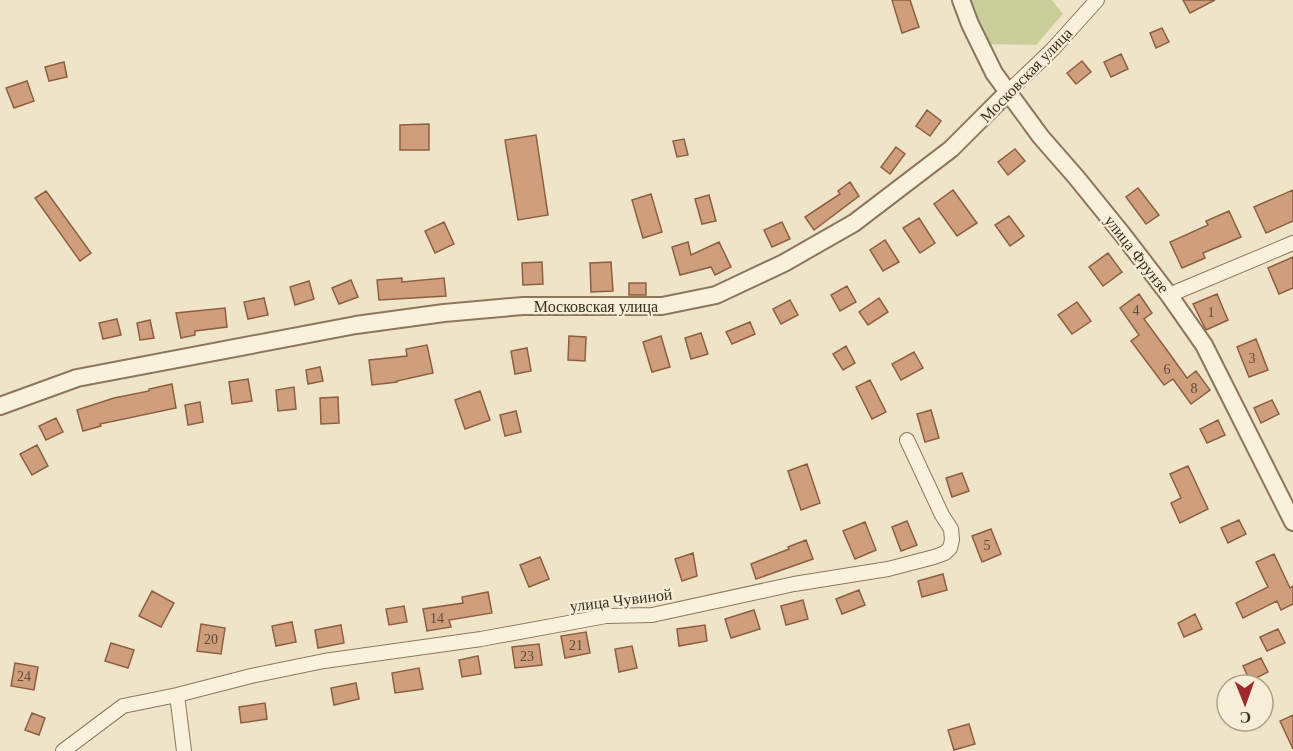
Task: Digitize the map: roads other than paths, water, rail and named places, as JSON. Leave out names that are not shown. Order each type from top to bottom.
[{"type":"street","name":"улица Фрунзе","points":[[961,0],[994,73],[1041,137],[1076,177],[1169,296],[1204,345],[1293,522]]},
{"type":"street","name":"Московская улица","points":[[0,405],[77,378],[356,325],[444,313],[523,306],[662,306],[716,295],[784,263],[854,223],[951,149],[1053,49],[1097,0]]},
{"type":"street","points":[[1169,296],[1293,243]]},
{"type":"street","name":"улица Чувиной","points":[[63,751],[123,706],[251,676],[324,661],[481,639],[606,616],[652,615],[794,584],[888,568],[945,553],[950,548],[952,540],[951,529],[942,515],[907,440]]},
{"type":"street","points":[[177,695],[184,751]]}]
